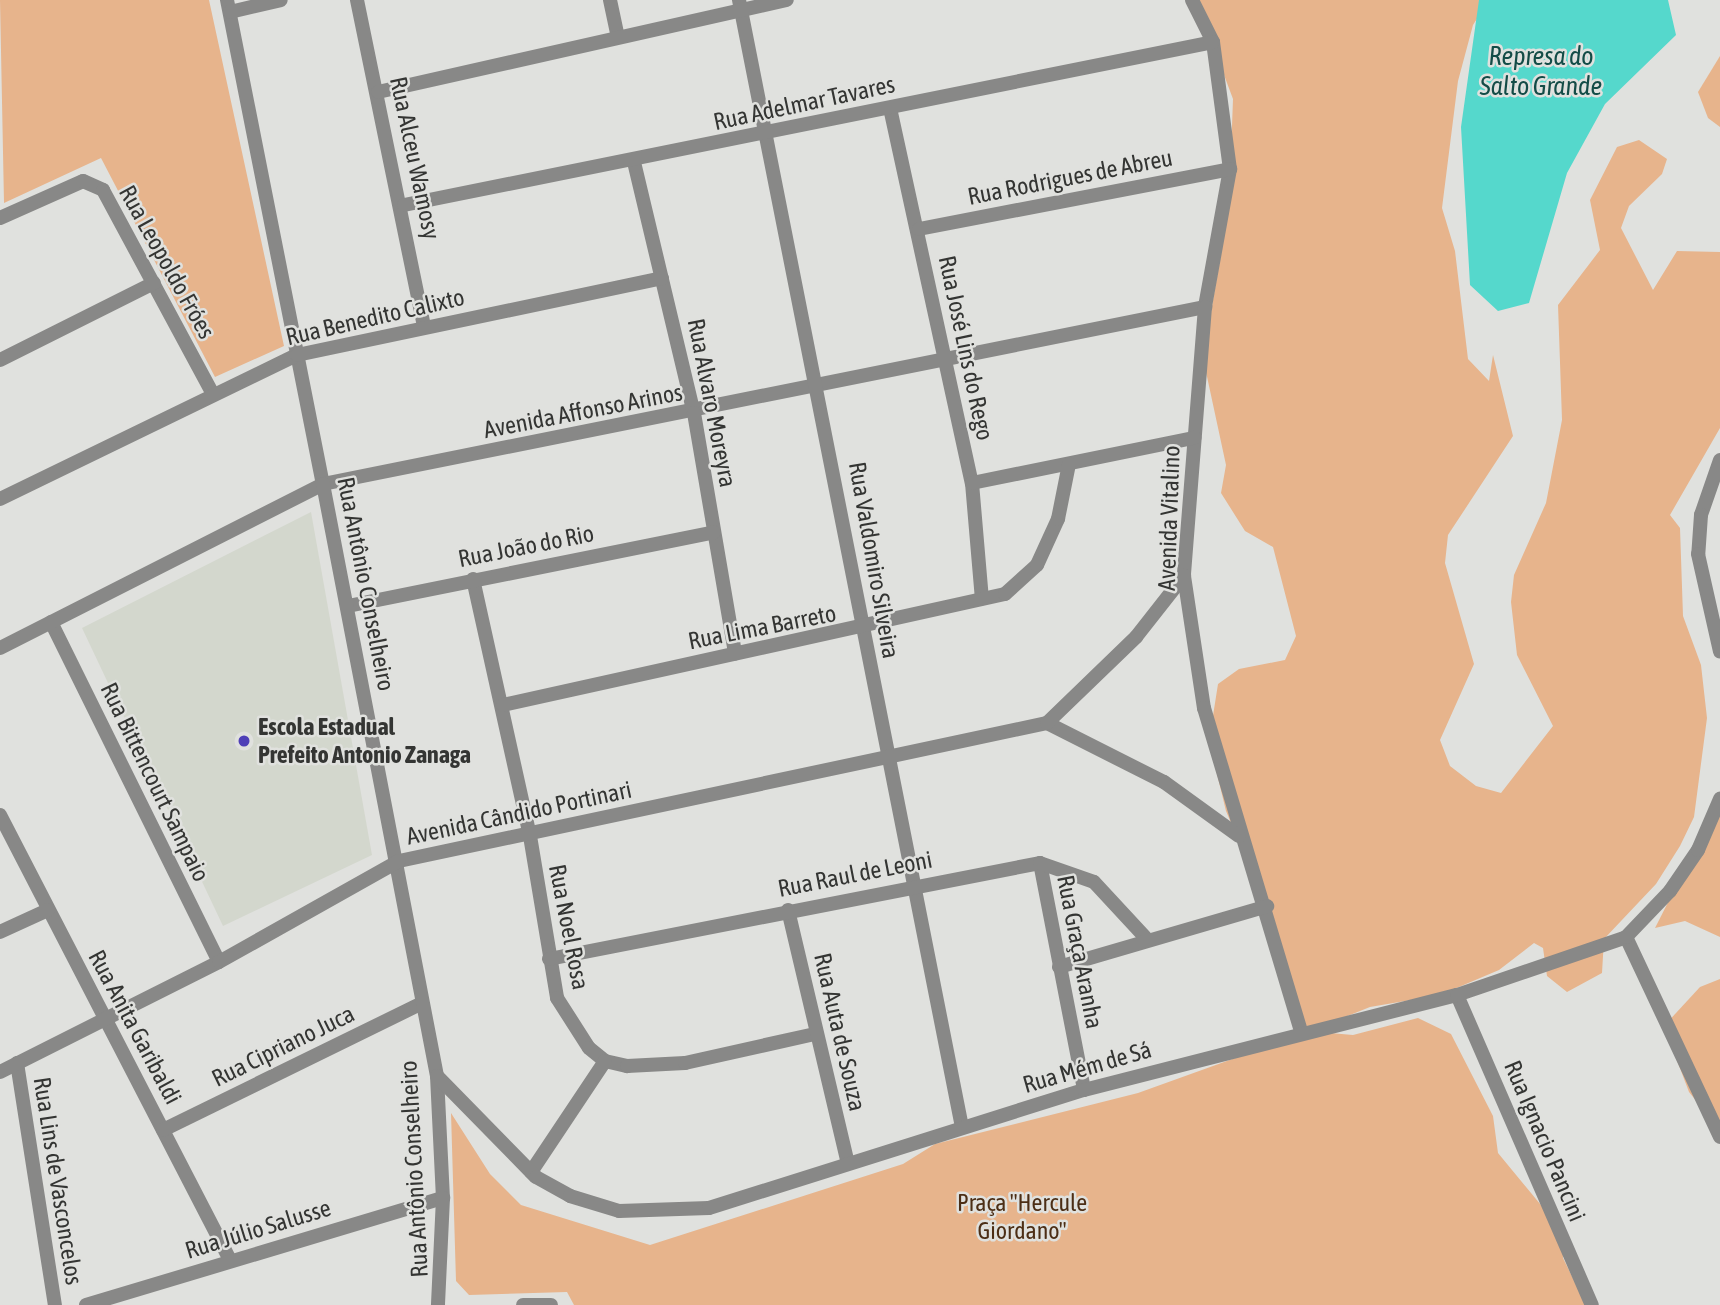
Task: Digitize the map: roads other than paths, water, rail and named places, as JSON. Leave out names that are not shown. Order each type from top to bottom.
[{"type":"street","points":[[228,6],[281,0]]},
{"type":"street","name":"Rua Alceu Wamosy","points":[[357,0],[404,205],[424,327]]},
{"type":"street","points":[[610,0],[617,34]]},
{"type":"street","points":[[378,92],[740,5],[787,0]]},
{"type":"street","name":"Avenida Vitalino","points":[[1192,0],[1213,42],[1230,169],[1205,307],[1185,576],[1204,708],[1239,836],[1267,906],[1301,1031]]},
{"type":"street","name":"Rua Valdomiro Silveira","points":[[740,5],[820,385],[886,755],[962,1127]]},
{"type":"street","name":"Rua Antônio Conselheiro","points":[[228,6],[400,861],[422,1003],[437,1076],[443,1198],[438,1305]]},
{"type":"street","name":"Rua Adelmar Tavares","points":[[404,205],[634,162],[1213,42]]},
{"type":"street","name":"Rua José Lins do Rego","points":[[890,108],[919,229],[943,360],[972,483],[982,599]]},
{"type":"street","name":"Rua Alvaro Moreyra","points":[[634,162],[694,413],[735,654]]},
{"type":"street","name":"Rua Rodrigues de Abreu","points":[[919,229],[1230,169]]},
{"type":"street","name":"Rua Leopoldo Fróes","points":[[0,218],[63,187],[83,181],[103,190],[213,394]]},
{"type":"street","name":"Rua Benedito Calixto","points":[[0,499],[297,355],[662,278]]},
{"type":"street","points":[[0,360],[154,283]]},
{"type":"street","name":"Avenida Affonso Arinos","points":[[0,648],[323,484],[694,413],[1205,307]]},
{"type":"street","points":[[972,483],[1194,438]]},
{"type":"street","points":[[1720,460],[1701,515],[1698,554],[1720,652]]},
{"type":"street","name":"Rua Lima Barreto","points":[[503,705],[735,654],[863,630],[982,599],[1024,583],[1037,565],[1058,519],[1069,464]]},
{"type":"street","name":"Rua João do Rio","points":[[348,606],[714,532]]},
{"type":"street","points":[[1185,576],[1136,637],[1048,723],[1164,782],[1239,836]]},
{"type":"street","name":"Rua Noel Rosa","points":[[473,579],[530,836],[557,998],[605,1061]]},
{"type":"street","name":"Rua Bittencourt Sampaio","points":[[51,622],[219,962]]},
{"type":"street","name":"Avenida Cândido Portinari","points":[[0,1072],[219,962],[400,861],[530,836],[886,755],[1048,723]]},
{"type":"street","name":"Rua Mém de Sá","points":[[437,1076],[531,1172],[582,1200],[619,1211],[665,1213],[709,1208],[1084,1090],[1301,1031],[1457,995],[1626,937],[1670,891],[1698,850],[1720,799]]},
{"type":"street","name":"Rua Anita Garibaldi","points":[[0,816],[230,1260]]},
{"type":"street","name":"Rua Raul de Leoni","points":[[550,959],[788,910],[1041,863],[1094,882],[1145,937]]},
{"type":"street","name":"Rua Graça Aranha","points":[[1041,863],[1084,1090]]},
{"type":"street","points":[[1059,967],[1145,937],[1267,906]]},
{"type":"street","points":[[0,932],[48,910]]},
{"type":"street","name":"Rua Auta de Souza","points":[[788,910],[814,1034],[848,1163]]},
{"type":"street","points":[[1626,937],[1720,1137]]},
{"type":"street","name":"Rua Ignacio Pancini","points":[[1457,995],[1591,1305]]},
{"type":"street","name":"Rua Cipriano Juca","points":[[163,1130],[422,1003]]},
{"type":"street","points":[[531,1172],[605,1061],[685,1063],[814,1034]]},
{"type":"street","name":"Rua Lins de Vasconcelos","points":[[17,1063],[55,1305]]},
{"type":"street","name":"Rua Júlio Salusse","points":[[86,1305],[443,1198]]},
{"type":"street","points":[[523,1305],[551,1305]]},
{"type":"water","name":"Represa do Salto Grande","points":[[1479,0],[1668,0],[1676,35],[1605,104],[1567,173],[1529,303],[1498,311],[1470,285],[1461,127]]},
{"type":"place","name":"Escola Estadual Prefeito Antonio Zanaga","points":[[244,741]]},
{"type":"park label","name":"Praça \"Hercule Giordano\"","points":[[1022,1217]]}]
